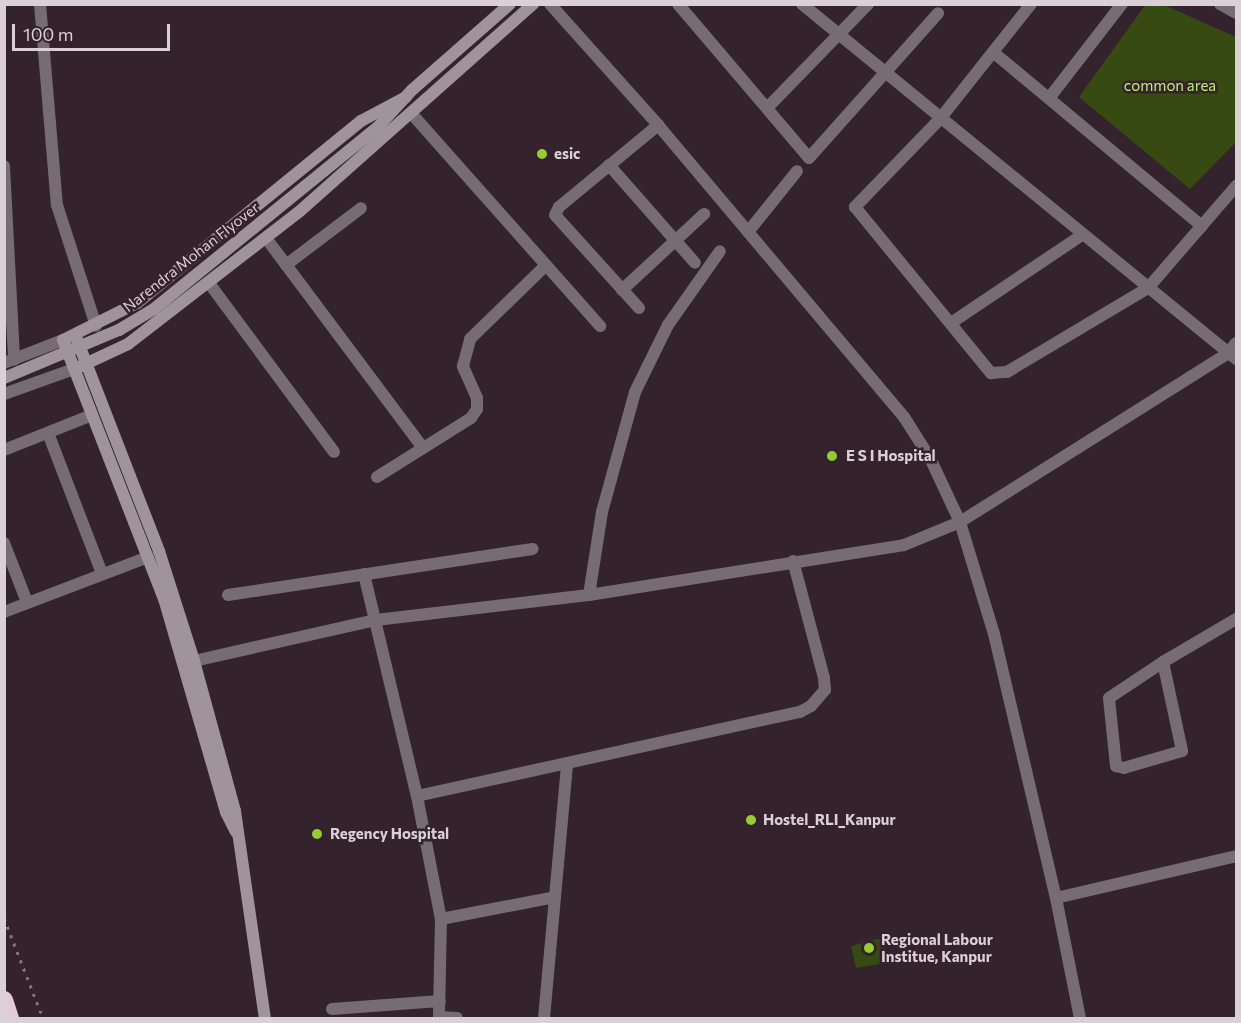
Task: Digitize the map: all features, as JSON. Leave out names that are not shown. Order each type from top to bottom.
[{"type":"highway","points":[[4,1000],[10,1018]]},
{"type":"street","points":[[40,4],[57,205],[96,326]]},
{"type":"street","points":[[4,166],[9,362],[96,326],[137,303],[192,262],[361,122],[406,98],[510,4]]},
{"type":"street","points":[[4,394],[74,369],[128,344],[266,238],[533,4]]},
{"type":"street","points":[[550,4],[658,124],[904,417],[930,458],[960,522],[994,634],[1056,898],[1080,1018]]},
{"type":"street","points":[[678,4],[768,107],[809,158],[938,13]]},
{"type":"street","points":[[190,662],[376,620],[590,595],[904,544],[960,522],[1234,352],[1148,288],[939,120],[802,4]]},
{"type":"street","points":[[768,107],[868,4]]},
{"type":"street","points":[[1031,4],[939,120],[855,207],[991,373],[998,375],[1148,288],[1236,186]]},
{"type":"street","points":[[1050,97],[1122,4]]},
{"type":"street","points":[[1220,4],[1236,13]]},
{"type":"street","points":[[993,52],[1050,97],[1202,226]]},
{"type":"street","name":"Narendra Mohan Flyover","points":[[4,378],[120,330],[162,302],[377,128],[406,98]]},
{"type":"street","points":[[411,113],[600,326]]},
{"type":"street","name":"Narendra Mohan Flyover","points":[[377,128],[411,113]]},
{"type":"street","points":[[639,308],[555,215],[559,207],[658,124]]},
{"type":"street","points":[[609,165],[695,263]]},
{"type":"street","points":[[748,232],[797,171]]},
{"type":"street","points":[[286,264],[361,208]]},
{"type":"street","points":[[622,290],[704,214]]},
{"type":"street","points":[[951,323],[1082,235]]},
{"type":"street","points":[[266,238],[423,448]]},
{"type":"street","points":[[590,595],[602,512],[635,392],[668,325],[720,251]]},
{"type":"street","points":[[377,477],[477,410],[477,398],[463,366],[470,339],[546,265]]},
{"type":"street","points":[[209,283],[334,452]]},
{"type":"street","points":[[69,338],[87,363],[159,551],[235,811],[236,832],[265,1018]]},
{"type":"street","points":[[69,338],[74,369],[190,662]]},
{"type":"street","points":[[4,450],[92,415]]},
{"type":"street","points":[[48,433],[102,574]]},
{"type":"street","points":[[4,543],[27,602]]},
{"type":"street","points":[[228,595],[533,549]]},
{"type":"street","points":[[4,612],[148,556]]},
{"type":"street","points":[[417,796],[800,711],[820,699],[825,690],[824,678],[793,561]]},
{"type":"street","points":[[364,574],[417,796],[441,919],[439,1018],[457,1018]]},
{"type":"street","points":[[1163,662],[1182,751],[1173,756],[1124,768],[1116,766],[1109,698],[1163,662],[1236,619]]},
{"type":"street","points":[[544,1018],[567,763]]},
{"type":"street","points":[[1056,898],[1236,856]]},
{"type":"street","points":[[441,919],[555,897]]},
{"type":"street","points":[[332,1009],[440,1001]]},
{"type":"green space","name":"common area","points":[[1146,4],[1164,5],[1236,37],[1236,142],[1190,189],[1079,97]]},
{"type":"green space","points":[[881,938],[885,963],[856,968],[851,946]]},
{"type":"railway","points":[[4,918],[43,1018]]},
{"type":"place","name":"esic","points":[[542,154]]},
{"type":"place","name":"E S I Hospital","points":[[832,456]]},
{"type":"place","name":"Hostel_RLI_Kanpur","points":[[751,820]]},
{"type":"place","name":"Regency Hospital","points":[[317,834]]},
{"type":"place","name":"Regional Labour Institue, Kanpur","points":[[869,948]]}]
